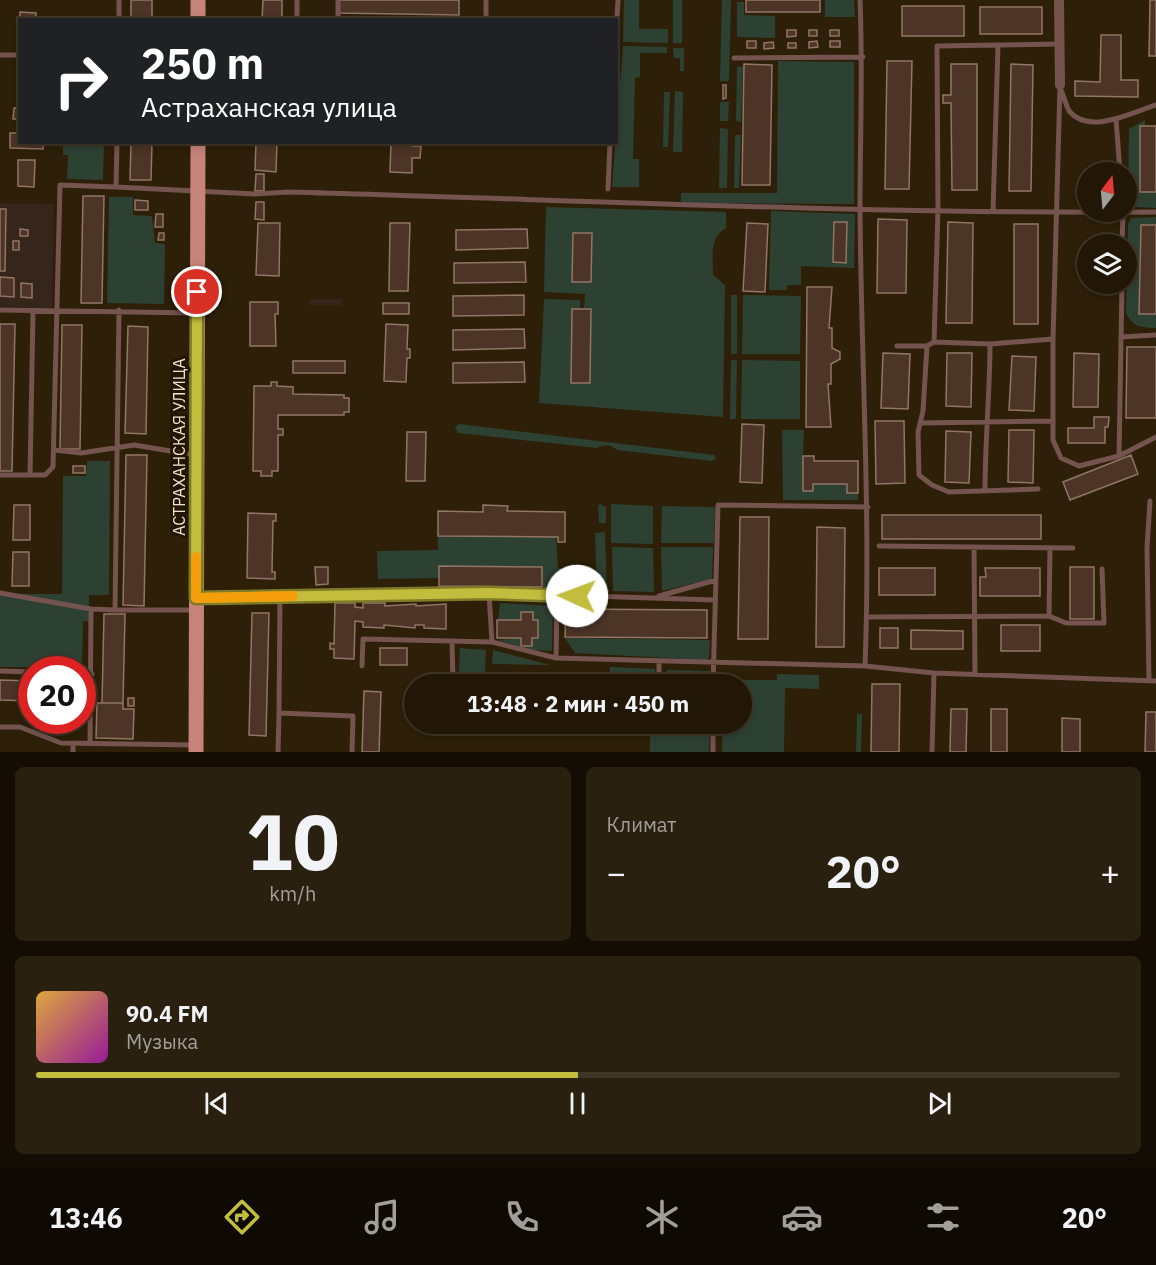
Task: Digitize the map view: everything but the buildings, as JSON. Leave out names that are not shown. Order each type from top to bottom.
[{"type":"main road","points":[[198,0],[198,18]]},
{"type":"main road","name":"АСТРАХАНСКАЯ УЛИЦА","points":[[196,748],[198,144]]},
{"type":"street","points":[[1059,0],[1060,85]]},
{"type":"lane","points":[[118,18],[119,0]]},
{"type":"lane","points":[[297,0],[297,18]]},
{"type":"lane","points":[[338,0],[338,18]]},
{"type":"lane","points":[[486,0],[486,18]]},
{"type":"lane","points":[[617,18],[618,0]]},
{"type":"lane","points":[[860,0],[863,57],[860,209],[868,507],[865,666]]},
{"type":"lane","points":[[934,342],[938,210],[937,46],[1059,44]]},
{"type":"lane","points":[[993,211],[998,45]]},
{"type":"lane","points":[[0,55],[18,56]]},
{"type":"lane","points":[[734,58],[863,57]]},
{"type":"lane","points":[[1060,85],[1069,111],[1082,121],[1116,118],[1156,105]]},
{"type":"lane","points":[[1060,85],[1053,339],[1053,440],[1061,458],[1079,466],[1119,456],[1156,437]]},
{"type":"lane","points":[[1116,118],[1119,162]]},
{"type":"lane","points":[[116,188],[117,144]]},
{"type":"lane","points":[[608,189],[610,144]]},
{"type":"lane","points":[[0,475],[49,474],[54,450],[60,185],[255,194],[289,192],[860,209],[1077,212]]},
{"type":"lane","points":[[1137,212],[1156,212]]},
{"type":"lane","points":[[1119,456],[1122,294]]},
{"type":"lane","points":[[0,310],[58,313],[119,310],[197,313]]},
{"type":"lane","points":[[115,610],[119,310]]},
{"type":"lane","points":[[30,475],[33,312]]},
{"type":"lane","points":[[1121,337],[1156,335]]},
{"type":"lane","points":[[897,346],[927,346],[934,342],[990,344],[1053,339]]},
{"type":"lane","points":[[985,490],[987,423],[990,412],[990,344]]},
{"type":"lane","points":[[927,346],[920,423],[919,475],[932,485],[949,492],[1038,489]]},
{"type":"lane","points":[[920,423],[1053,421]]},
{"type":"lane","points":[[54,450],[81,453],[134,445],[197,456]]},
{"type":"lane","points":[[1149,681],[1147,548],[1150,501]]},
{"type":"lane","points":[[713,674],[718,506],[868,507]]},
{"type":"lane","points":[[879,546],[1073,549]]},
{"type":"lane","points":[[974,548],[975,674]]},
{"type":"lane","points":[[1049,616],[1050,548]]},
{"type":"lane","points":[[867,617],[1049,616],[1066,623],[1104,623],[1102,569]]},
{"type":"lane","points":[[652,598],[716,580]]},
{"type":"lane","points":[[0,593],[91,609],[115,610],[280,597],[489,593],[715,600]]},
{"type":"lane","points":[[489,593],[492,642]]},
{"type":"lane","points":[[556,658],[557,595]]},
{"type":"lane","points":[[278,752],[280,597]]},
{"type":"lane","points":[[91,609],[92,656]]},
{"type":"lane","points":[[362,666],[363,639],[492,642],[556,658],[865,666],[934,673],[1156,681]]},
{"type":"lane","points":[[452,641],[453,674]]},
{"type":"lane","points":[[659,661],[659,674]]},
{"type":"lane","points":[[0,671],[18,672]]},
{"type":"lane","points":[[932,752],[934,673]]},
{"type":"lane","points":[[279,713],[352,716],[352,752]]},
{"type":"lane","points":[[0,727],[20,728],[61,743],[112,743],[196,748]]},
{"type":"lane","points":[[90,734],[90,743]]},
{"type":"lane","points":[[713,734],[713,752]]},
{"type":"lane","points":[[73,743],[73,752]]},
{"type":"lane","points":[[112,743],[112,752]]},
{"type":"shaded area","points":[[0,203],[54,204],[52,307],[49,309],[0,306]]},
{"type":"shaded area","points":[[309,299],[342,299],[342,305],[309,305]]},
{"type":"green space","points":[[624,0],[639,0],[639,29],[668,29],[668,43],[623,42]]},
{"type":"green space","points":[[673,0],[682,0],[682,43],[673,43]]},
{"type":"green space","points":[[722,0],[731,0],[729,81],[720,81]]},
{"type":"green space","points":[[825,0],[854,0],[855,17],[825,17]]},
{"type":"green space","points":[[737,2],[744,2],[744,15],[775,16],[775,38],[737,37]]},
{"type":"green space","points":[[623,46],[667,47],[667,53],[640,53],[640,77],[635,78],[633,159],[639,159],[639,187],[612,187],[615,144],[618,144]]},
{"type":"green space","points":[[673,48],[684,48],[684,71],[680,71],[680,58],[674,58]]},
{"type":"green space","points":[[778,61],[854,62],[854,204],[681,203],[681,193],[777,193]]},
{"type":"green space","points":[[737,66],[743,67],[741,122],[736,121]]},
{"type":"green space","points":[[675,91],[683,92],[682,152],[673,152]]},
{"type":"green space","points":[[664,92],[670,92],[668,147],[663,147]]},
{"type":"green space","points":[[720,102],[729,102],[728,121],[720,121]]},
{"type":"green space","points":[[1145,120],[1145,126],[1140,127],[1140,192],[1156,192],[1156,208],[1137,207],[1137,162],[1129,162],[1129,129]]},
{"type":"green space","points":[[720,128],[728,129],[727,188],[719,188]]},
{"type":"green space","points":[[735,135],[741,135],[739,188],[734,188]]},
{"type":"green space","points":[[63,144],[104,144],[103,180],[67,179],[68,155],[63,155]]},
{"type":"green space","points":[[109,197],[133,197],[133,215],[152,216],[155,243],[165,244],[164,304],[107,303]]},
{"type":"green space","points":[[546,207],[726,212],[726,228],[714,242],[713,255],[713,275],[725,285],[723,417],[539,403],[544,299],[580,300],[580,308],[584,308],[585,294],[544,292]],"holes":[[[573,233],[592,233],[591,282],[572,281]],[[572,309],[591,310],[590,383],[571,382]]]},
{"type":"green space","points":[[771,211],[855,214],[854,268],[801,266],[801,285],[787,285],[787,290],[769,290]],"holes":[[[834,222],[846,222],[845,263],[833,262]]]},
{"type":"green space","points":[[1156,217],[1156,225],[1141,225],[1140,314],[1156,314],[1156,328],[1138,326],[1126,313],[1126,294],[1137,294],[1137,234],[1128,234],[1129,222],[1137,222],[1137,218]]},
{"type":"green space","points":[[731,295],[737,295],[737,354],[731,354]]},
{"type":"green space","points":[[743,295],[801,296],[800,354],[742,354]]},
{"type":"green space","points":[[731,360],[737,360],[736,419],[730,419]]},
{"type":"green space","points":[[742,360],[800,361],[800,419],[741,419]]},
{"type":"green space","points":[[459,424],[714,455],[716,459],[712,461],[617,450],[607,445],[597,448],[458,433],[455,428]]},
{"type":"green space","points":[[782,430],[804,430],[803,456],[813,484],[847,484],[847,493],[858,493],[858,500],[783,500]]},
{"type":"green space","points":[[87,461],[110,461],[109,595],[89,595],[89,621],[83,621],[82,656],[18,656],[18,667],[0,667],[0,594],[62,594],[63,476],[86,476]]},
{"type":"green space","points":[[600,504],[606,507],[606,522],[603,524],[599,522],[598,506]]},
{"type":"green space","points":[[611,504],[653,506],[653,544],[611,543]]},
{"type":"green space","points":[[662,506],[715,507],[714,543],[661,543]]},
{"type":"green space","points":[[605,532],[607,593],[597,593],[595,533]]},
{"type":"green space","points":[[438,536],[556,537],[558,568],[567,569],[568,593],[542,587],[542,567],[439,566],[439,578],[378,579],[377,551],[438,550]]},
{"type":"green space","points":[[612,547],[653,548],[654,592],[613,591]]},
{"type":"green space","points":[[661,547],[713,547],[712,579],[662,591]]},
{"type":"green space","points":[[500,603],[553,606],[552,651],[531,650],[498,640],[521,638],[521,646],[532,646],[532,638],[538,638],[538,620],[498,620]]},
{"type":"green space","points":[[565,638],[710,640],[709,658],[705,660],[575,653]]},
{"type":"green space","points":[[460,648],[486,650],[485,672],[459,672]]},
{"type":"green space","points":[[493,650],[550,665],[492,664]]},
{"type":"green space","points":[[610,667],[655,669],[656,674],[610,674]]},
{"type":"green space","points":[[667,670],[710,671],[710,674],[666,674]]},
{"type":"green space","points":[[777,674],[819,675],[819,689],[785,688],[784,752],[722,752],[723,734],[752,734],[752,680],[777,680]]},
{"type":"green space","points":[[857,714],[862,714],[861,752],[856,752]]},
{"type":"green space","points":[[650,734],[710,734],[709,752],[650,752]]},
{"type":"slow traffic","points":[[196,557],[196,598],[293,596]]},
{"type":"route","points":[[197,292],[196,598],[489,593],[577,596]]}]
